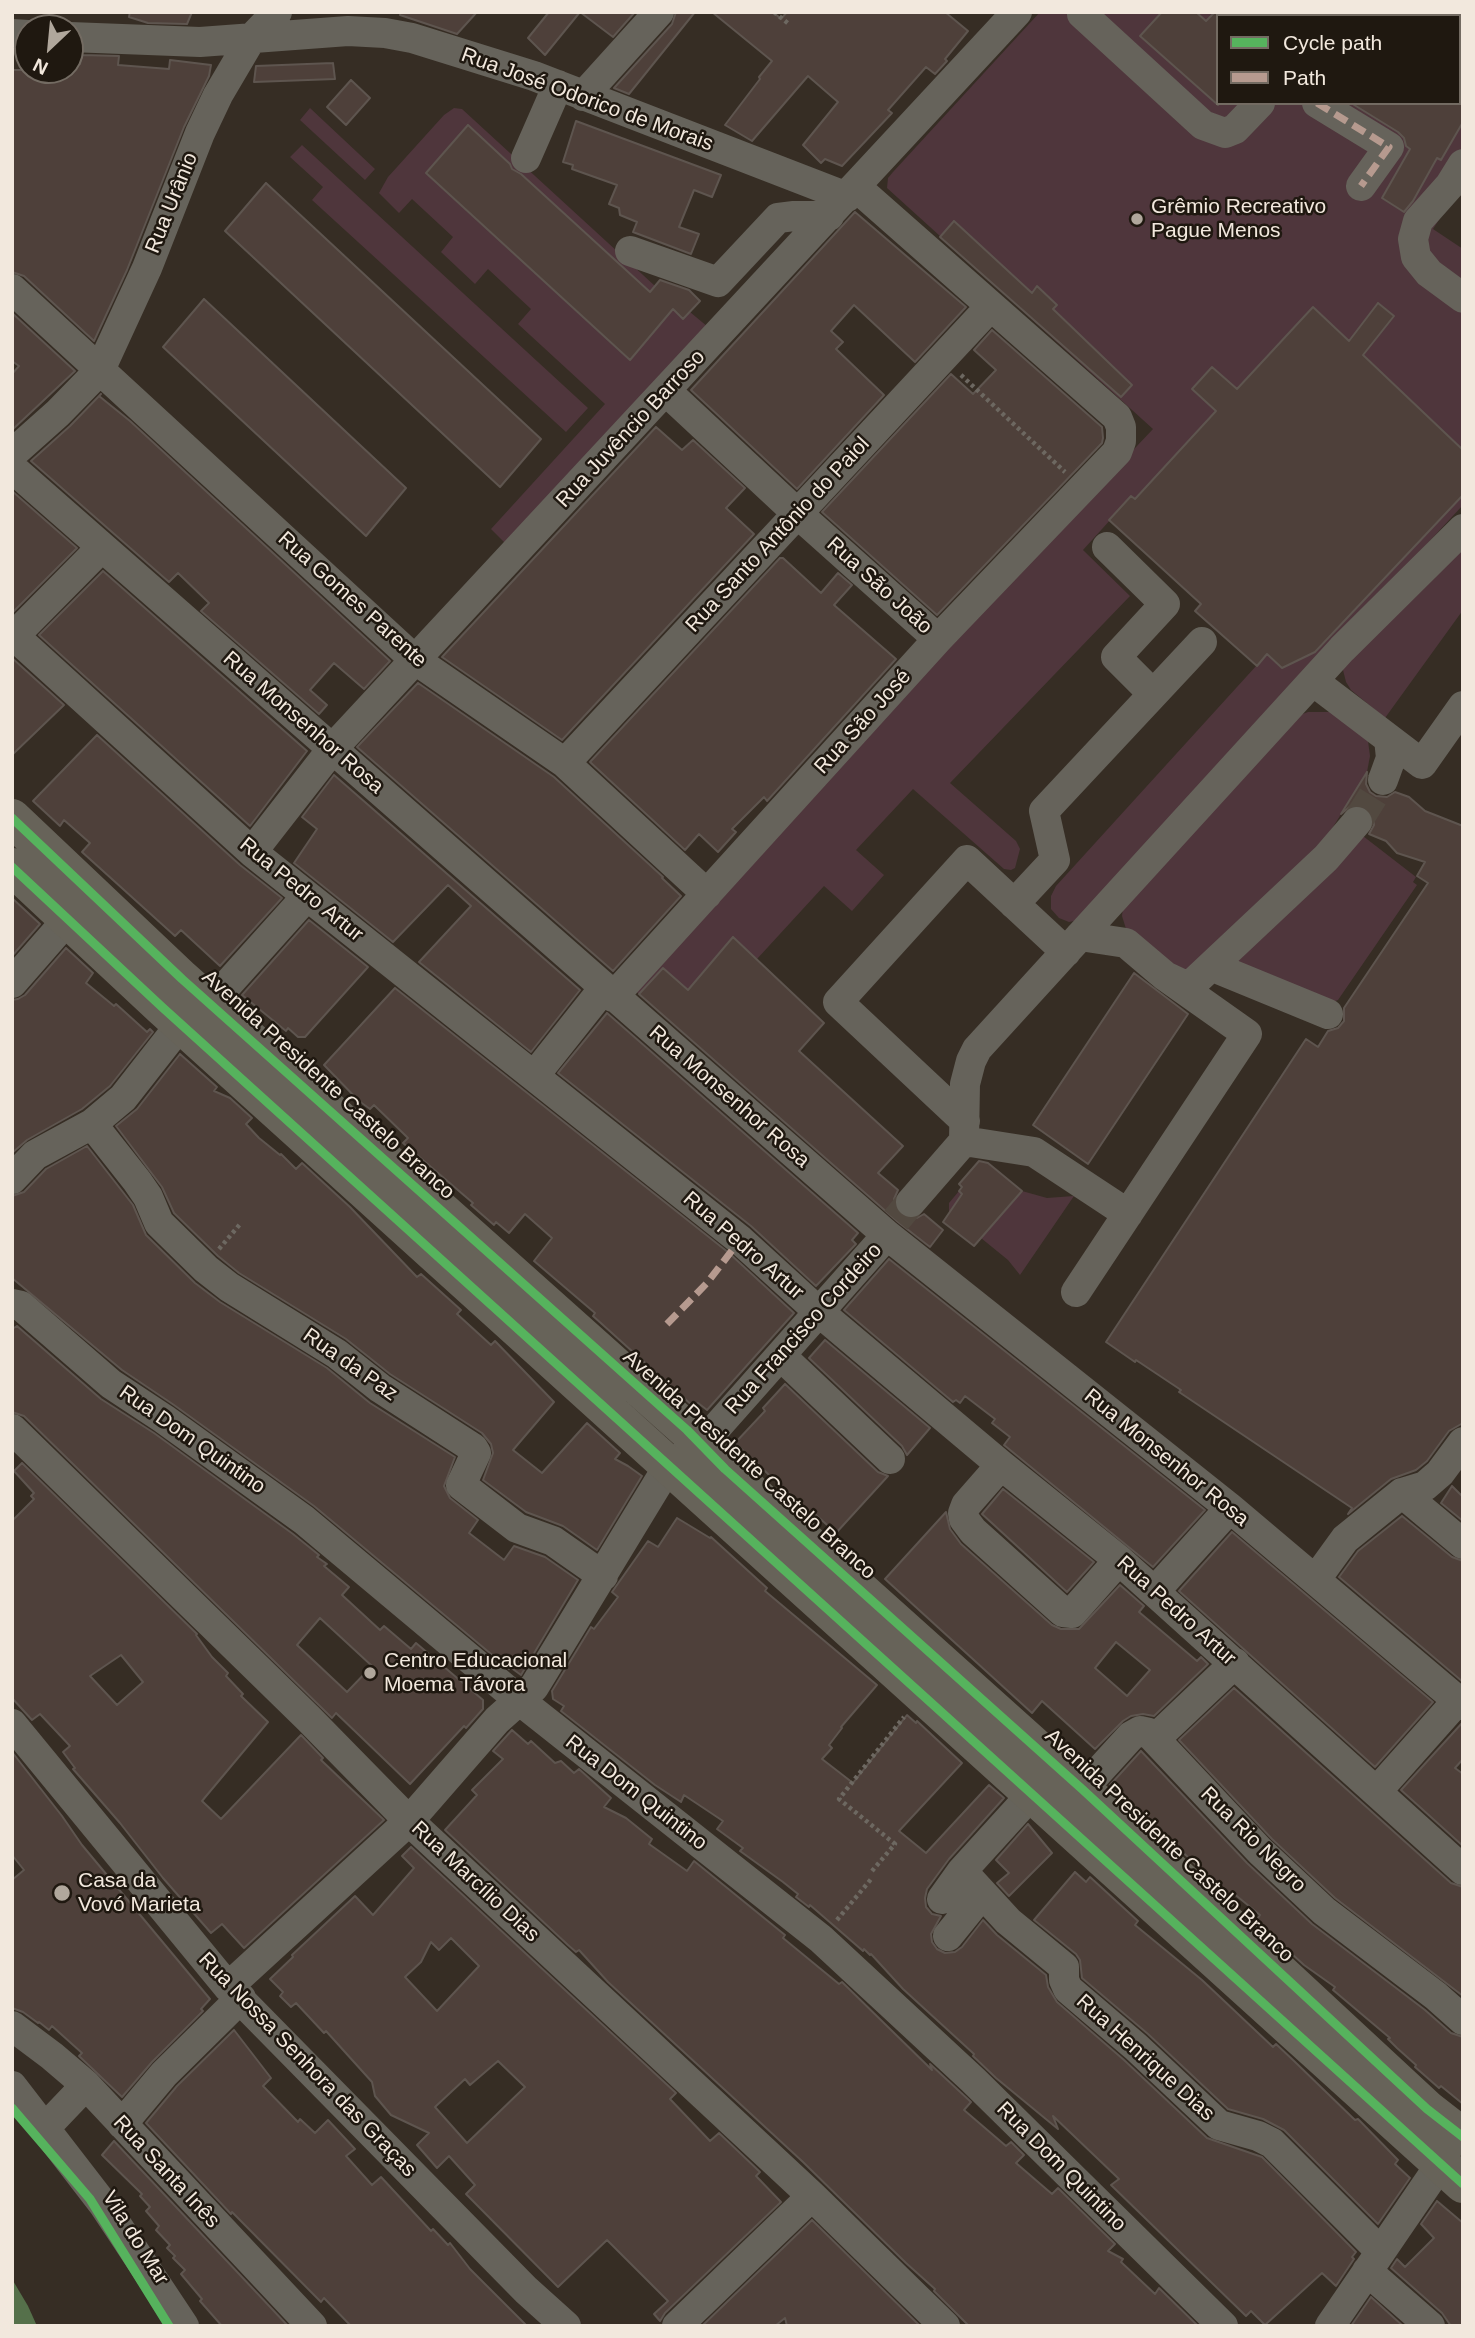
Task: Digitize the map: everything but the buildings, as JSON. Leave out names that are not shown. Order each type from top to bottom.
[{"type":"main road","name":"Avenida Presidente Castelo Branco","points":[[12,818],[196,1014]]},
{"type":"main road","name":"Avenida Presidente Castelo Branco","points":[[12,867],[68,919],[196,1014],[702,1444],[735,1478],[1082,1789],[1427,2109],[1457,2147]]},
{"type":"main road","name":"Avenida Presidente Castelo Branco","points":[[272,1081],[669,1465],[1044,1806],[1457,2147]]},
{"type":"street","name":"Rua Urânio","points":[[12,454],[58,413],[100,370],[147,268],[200,132],[232,68],[251,39],[278,12]]},
{"type":"street","points":[[315,12],[348,31]]},
{"type":"street","points":[[526,158],[571,90],[659,12]]},
{"type":"street","name":"Rua Juvêncio Barroso","points":[[252,852],[333,748],[414,659],[1017,12]]},
{"type":"street","points":[[1082,14],[1191,115],[1214,130],[1225,132],[1235,129],[1258,105]]},
{"type":"street","name":"Rua José Odorico de Morais","points":[[84,38],[200,42],[348,31],[385,33],[412,38],[571,90],[844,200],[991,306],[1116,417],[1121,427],[1121,441],[1117,452]]},
{"type":"street","points":[[1320,105],[1389,147],[1361,186]]},
{"type":"street","points":[[1463,164],[1450,185],[1418,220],[1413,239],[1416,257],[1429,273],[1463,298]]},
{"type":"street","points":[[630,251],[718,282],[778,218],[844,200]]},
{"type":"street","name":"Rua Gomes Parente","points":[[12,289],[414,659],[565,763],[707,894]]},
{"type":"street","name":"Rua Santo Antônio do Paiol","points":[[565,763],[991,306]]},
{"type":"street","name":"Rua São João","points":[[666,391],[938,639]]},
{"type":"street","name":"Rua São José","points":[[534,1076],[609,993],[707,894],[938,639],[1117,452]]},
{"type":"street","name":"Rua Monsenhor Rosa","points":[[12,468],[609,993],[895,1222],[1460,1702]]},
{"type":"street","points":[[965,1131],[965,1084],[971,1061],[978,1049],[1342,649],[1463,529]]},
{"type":"street","points":[[13,635],[102,547]]},
{"type":"street","points":[[1107,547],[1165,604],[1115,657],[1153,694]]},
{"type":"street","name":"Rua Pedro Artur","points":[[13,635],[252,852],[740,1240],[819,1312],[1119,1560],[1463,1870]]},
{"type":"street","points":[[1014,904],[1055,860],[1044,811],[1202,642]]},
{"type":"street","points":[[1313,681],[1422,764],[1463,706]]},
{"type":"street","points":[[1383,780],[1391,758],[1389,739]]},
{"type":"street","points":[[1165,976],[1182,984],[1192,984],[1326,858],[1357,822]]},
{"type":"street","points":[[1076,1292],[1128,1214],[1247,1034],[1165,976],[1126,943],[1073,944],[1014,904],[967,860],[838,1002],[965,1131],[1034,1152],[1128,1214]]},
{"type":"street","points":[[12,1179],[36,1155],[92,1124],[123,1098],[196,1014],[307,896]]},
{"type":"street","points":[[12,983],[68,919]]},
{"type":"street","points":[[1211,967],[1328,1014]]},
{"type":"street","name":"Rua da Paz","points":[[92,1124],[148,1197],[159,1223],[206,1269],[229,1287],[337,1354],[380,1388],[473,1448],[476,1453],[461,1485],[517,1528],[553,1541],[603,1576]]},
{"type":"street","name":"Rua Francisco Cordeiro","points":[[122,2124],[235,1993],[409,1821],[497,1720],[534,1687],[669,1465],[702,1444],[781,1356],[895,1222],[965,1131]]},
{"type":"street","name":"Rua Dom Quintino","points":[[12,1304],[21,1306],[111,1384],[304,1520],[519,1700],[821,1939],[973,2080],[1223,2326]]},
{"type":"street","points":[[781,1356],[890,1459]]},
{"type":"street","name":"Rua Marcílio Dias","points":[[12,1429],[309,1719],[409,1821],[812,2196],[946,2326]]},
{"type":"street","points":[[1316,1579],[1345,1539],[1402,1493],[1425,1486],[1440,1474],[1463,1442]]},
{"type":"street","points":[[1001,1465],[966,1504],[964,1519],[973,1531],[1063,1612],[1072,1613],[1119,1560]]},
{"type":"street","points":[[1402,1493],[1463,1544]]},
{"type":"street","points":[[1155,1591],[1230,1508]]},
{"type":"street","points":[[942,1899],[962,1871],[1044,1806],[1082,1789],[1131,1737],[1140,1731],[1156,1738],[1235,1663]]},
{"type":"street","points":[[1377,1791],[1460,1702]]},
{"type":"street","name":"Rua Nossa Senhora das Graças","points":[[12,1724],[235,1993],[426,2190],[566,2326]]},
{"type":"street","name":"Rua Rio Negro","points":[[1156,1738],[1260,1851],[1324,1911],[1436,1996],[1463,2020]]},
{"type":"street","name":"Rua Henrique Dias","points":[[962,1871],[1008,1921],[1064,1967],[1064,1980],[1068,1989],[1219,2125],[1258,2136],[1272,2143],[1430,2326]]},
{"type":"street","points":[[948,1936],[982,1894]]},
{"type":"street","name":"Rua Santa Inês","points":[[12,2026],[86,2085],[312,2326]]},
{"type":"street","points":[[44,2128],[86,2085]]},
{"type":"street","points":[[12,2086],[103,2204],[184,2326]]},
{"type":"street","points":[[1330,2326],[1457,2147]]},
{"type":"street","points":[[677,2326],[812,2196]]},
{"type":"path","points":[[774,12],[790,25]]},
{"type":"path","points":[[943,358],[1082,488]]},
{"type":"path","points":[[206,1269],[241,1223]]},
{"type":"path","points":[[872,1871],[895,1844],[839,1799],[921,1695]]},
{"type":"path","points":[[821,1939],[872,1878]]},
{"type":"shaded area","points":[[1040,12],[1463,12],[1463,183],[1433,229],[1463,249],[1463,457],[1460,447],[1313,308],[1135,499],[1131,497],[1083,550],[1130,596],[950,783],[1016,841],[1020,849],[1015,868],[1004,869],[913,789],[856,850],[884,875],[852,911],[824,886],[757,959],[733,937],[688,990],[643,997],[634,990],[638,975],[1153,429],[887,188],[888,178]]},
{"type":"shaded area","points":[[310,108],[375,169],[365,180],[300,120]]},
{"type":"shaded area","points":[[454,108],[462,109],[655,286],[652,290],[683,318],[690,312],[708,327],[507,545],[491,529],[605,404],[518,324],[531,309],[488,269],[475,284],[441,252],[453,237],[412,199],[399,213],[379,193],[388,177],[444,115]]},
{"type":"shaded area","points":[[302,145],[588,408],[566,432],[312,200],[323,187],[290,157]]},
{"type":"shaded area","points":[[1463,495],[1463,505],[1079,920],[1069,922],[1059,918],[1051,909],[1051,896],[1056,886],[1267,654],[1282,668],[1317,651]]},
{"type":"shaded area","points":[[1463,549],[1463,610],[1385,718],[1351,690],[1343,670],[1344,662]]},
{"type":"shaded area","points":[[1308,712],[1331,712],[1368,741],[1370,756],[1367,772],[1317,853],[1197,969],[1179,972],[1127,932],[1122,916],[1123,907],[1300,715]]},
{"type":"shaded area","points":[[1363,836],[1416,877],[1413,882],[1417,885],[1338,1000],[1333,1002],[1238,964],[1237,955]]},
{"type":"shaded area","points":[[959,1191],[995,1221],[1022,1191],[1047,1198],[1074,1196],[1020,1275],[1008,1260],[949,1212],[949,1203]]},
{"type":"shaded area","points":[[12,2279],[28,2306],[37,2326],[12,2326]]},
{"type":"tunnel","points":[[1357,822],[1383,780]]},
{"type":"tunnel","points":[[896,1220],[911,1202]]},
{"type":"marked path","points":[[1320,105],[1389,147],[1361,186]]},
{"type":"marked path","points":[[667,1324],[707,1283],[740,1240]]},
{"type":"cycle path","points":[[12,818],[182,979],[687,1430],[725,1469],[1082,1789],[1427,2109],[1463,2137]]},
{"type":"cycle path","points":[[12,867],[162,1007],[1463,2184]]},
{"type":"cycle path","name":"Vila do Mar","points":[[12,2108],[90,2199],[169,2326]]},
{"type":"place","name":"Grêmio Recreativo Pague Menos","points":[[1137,219]]},
{"type":"place","name":"Centro Educacional Moema Távora","points":[[370,1673]]},
{"type":"place","name":"Casa da Vovó Marieta","points":[[62,1893]]}]
